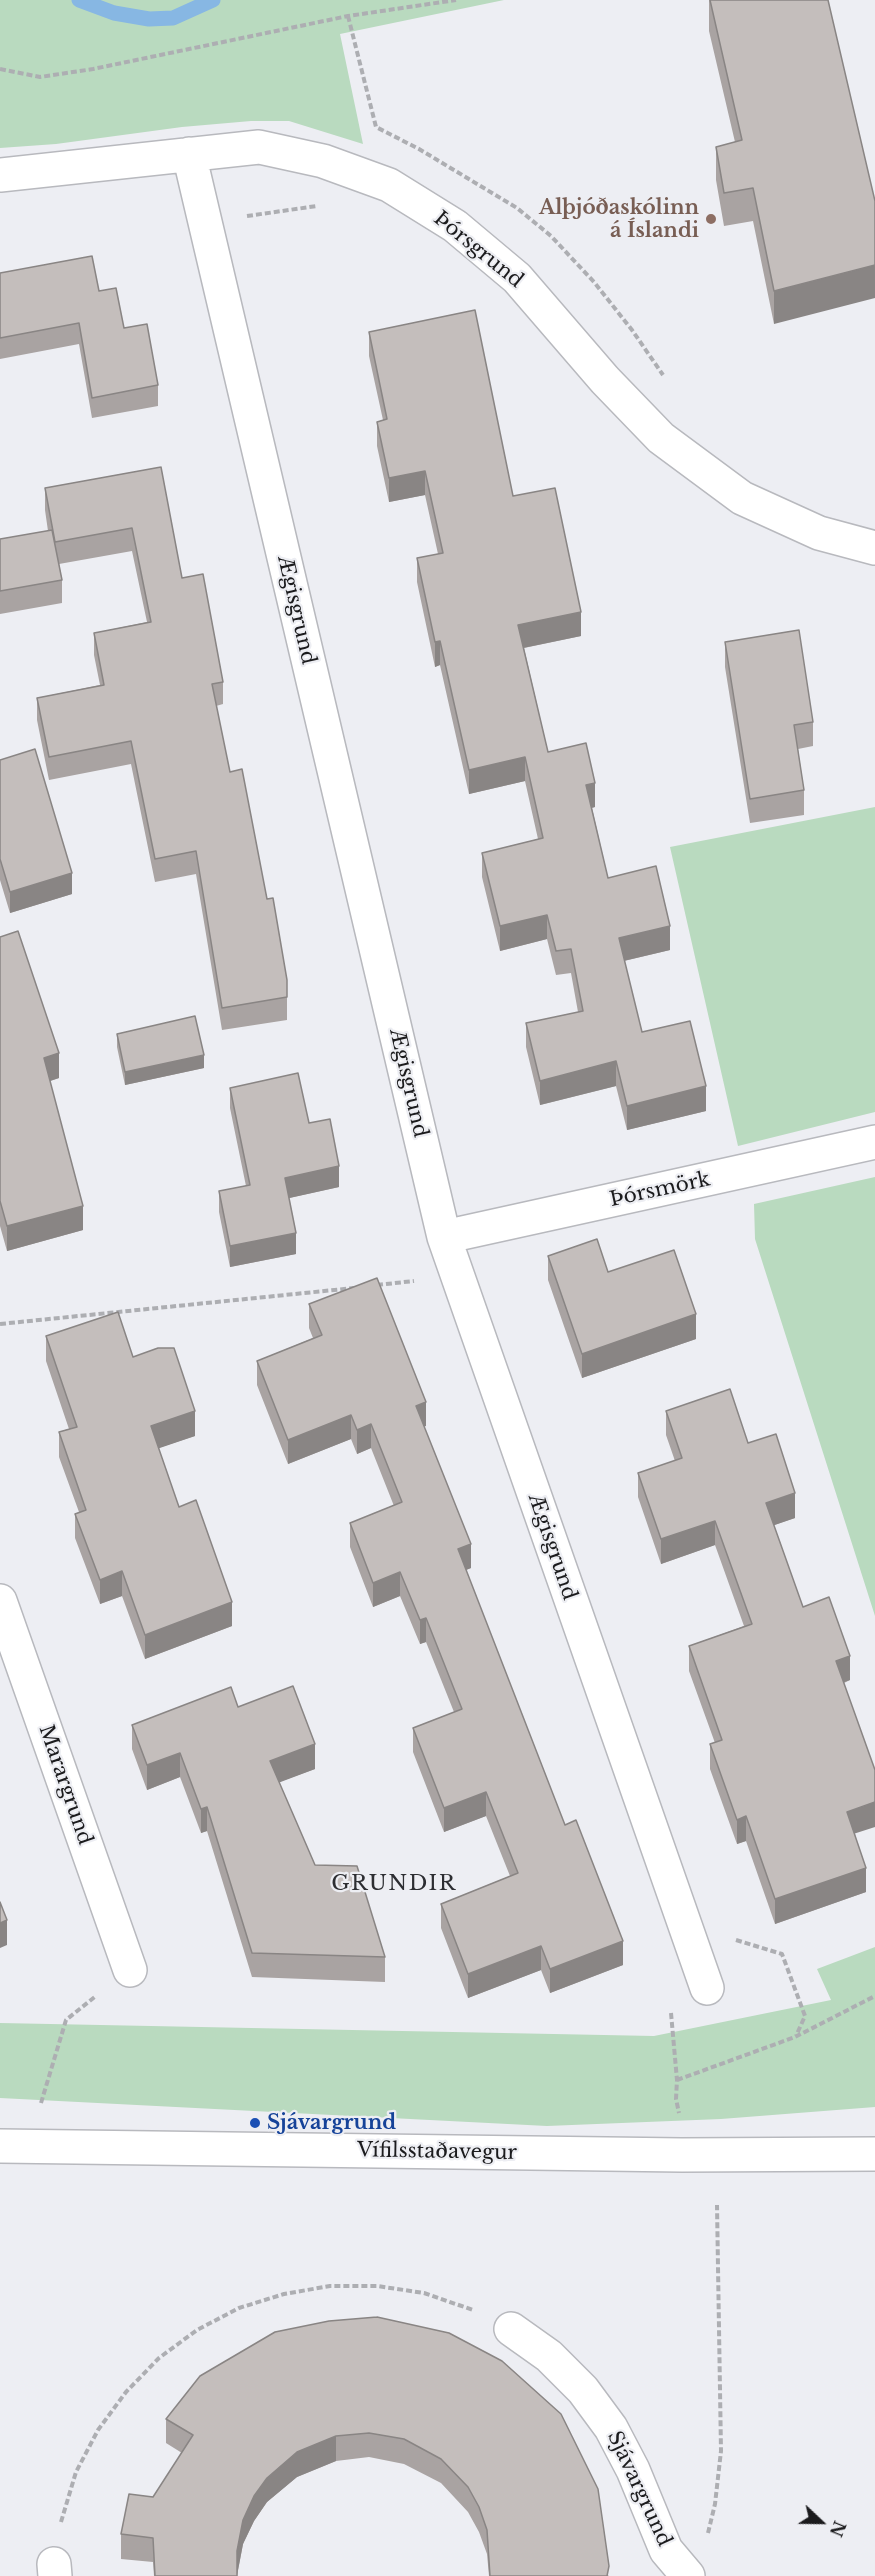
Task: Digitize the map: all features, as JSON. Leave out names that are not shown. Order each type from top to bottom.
[{"type":"street","name":"Þórsgrund","points":[[0,175],[258,147],[323,161],[389,185],[455,226],[518,278],[605,380],[661,438],[679,452],[742,498],[819,533],[875,548]]},
{"type":"street","name":"Ægisgrund","points":[[189,154],[444,1237],[703,1977]]},
{"type":"street","name":"Þórsmörk","points":[[444,1237],[875,1142]]},
{"type":"street","name":"Marargrund","points":[[0,1601],[130,1970]]},
{"type":"street","name":"Vífilsstaðavegur","points":[[0,2146],[682,2155],[875,2154]]},
{"type":"street","name":"Sjávargrund","points":[[512,2329],[549,2356],[583,2390],[611,2428],[633,2470],[666,2550],[688,2576]]},
{"type":"path","points":[[0,69],[40,77],[93,69],[348,16],[456,0]]},
{"type":"path","points":[[372,1286],[458,1277]]},
{"type":"path","points":[[0,1324],[361,1287]]},
{"type":"path","points":[[684,1924],[782,1954],[806,2016],[795,2037]]},
{"type":"path","points":[[40,2106],[66,2020],[130,1970]]},
{"type":"path","points":[[680,2120],[676,2099],[677,2080],[669,1992],[703,1977]]},
{"type":"path","points":[[677,2080],[795,2037],[875,1996]]},
{"type":"path","points":[[707,2538],[716,2504],[721,2451],[717,2205]]},
{"type":"path","points":[[55,2570],[62,2517],[76,2472],[98,2430],[126,2392],[159,2358],[197,2330],[239,2308],[284,2294],[330,2286],[377,2286],[436,2296],[469,2308],[512,2329]]},
{"type":"green space","points":[[0,0],[504,0],[340,34],[363,144],[289,121],[251,121],[182,127],[56,144],[0,148]]},
{"type":"green space","points":[[875,807],[875,1112],[738,1146],[670,847]]},
{"type":"green space","points":[[875,1177],[875,1616],[755,1239],[754,1204]]},
{"type":"green space","points":[[875,1947],[875,2107],[721,2119],[547,2126],[0,2098],[0,2023],[654,2036],[831,2000],[817,1969]]},
{"type":"building","points":[[710,0],[828,0],[875,201],[875,265],[774,291],[753,188],[724,193],[716,147],[742,140]]},
{"type":"building","points":[[92,256],[99,291],[116,288],[124,328],[147,324],[158,385],[92,398],[79,323],[0,338],[0,273]]},
{"type":"building","points":[[475,310],[513,496],[555,488],[581,612],[518,625],[548,752],[586,743],[595,783],[586,785],[608,878],[656,866],[670,926],[619,938],[642,1032],[690,1021],[706,1086],[627,1106],[616,1061],[540,1081],[526,1023],[583,1011],[571,949],[556,951],[547,915],[500,926],[482,853],[543,838],[525,757],[469,770],[440,641],[435,642],[417,558],[443,553],[425,471],[389,478],[377,422],[387,419],[369,332]]},
{"type":"building","points":[[161,467],[182,578],[203,574],[223,682],[212,684],[230,772],[242,769],[267,899],[273,898],[287,980],[287,997],[222,1008],[196,851],[155,859],[131,741],[49,757],[37,698],[104,685],[94,633],[151,622],[132,528],[55,542],[45,488]]},
{"type":"building","points":[[52,530],[62,580],[0,591],[0,539]]},
{"type":"building","points":[[799,630],[813,722],[794,725],[804,790],[750,799],[725,642]]},
{"type":"building","points":[[35,749],[72,873],[10,892],[0,859],[0,760]]},
{"type":"building","points":[[18,931],[59,1053],[44,1058],[83,1206],[7,1226],[0,1201],[0,937]]},
{"type":"building","points":[[195,1016],[204,1055],[125,1072],[117,1034]]},
{"type":"building","points":[[298,1073],[309,1123],[330,1119],[339,1166],[285,1178],[296,1233],[230,1246],[219,1191],[250,1185],[230,1088]]},
{"type":"building","points":[[597,1239],[608,1272],[674,1250],[696,1314],[582,1354],[548,1256]]},
{"type":"building","points":[[377,1278],[426,1402],[416,1406],[471,1544],[458,1549],[565,1825],[576,1820],[623,1941],[550,1969],[541,1946],[468,1974],[441,1904],[518,1873],[486,1792],[444,1808],[413,1728],[462,1709],[426,1618],[420,1620],[400,1572],[373,1583],[350,1523],[402,1502],[371,1424],[357,1430],[351,1415],[288,1440],[257,1361],[322,1335],[309,1304]]},
{"type":"building","points":[[118,1312],[133,1357],[158,1348],[174,1348],[195,1411],[151,1426],[179,1507],[196,1500],[232,1602],[145,1635],[122,1571],[100,1580],[75,1514],[86,1510],[59,1432],[77,1427],[46,1336]]},
{"type":"building","points":[[730,1389],[748,1443],[776,1434],[795,1493],[766,1503],[803,1607],[829,1597],[850,1656],[836,1661],[875,1770],[875,1802],[847,1812],[866,1868],[775,1899],[746,1816],[737,1820],[710,1744],[722,1740],[689,1646],[752,1624],[715,1521],[661,1539],[638,1473],[682,1458],[666,1411]]},
{"type":"building","points":[[293,1686],[315,1744],[270,1761],[315,1865],[357,1866],[385,1957],[252,1953],[207,1807],[201,1809],[180,1753],[147,1765],[132,1725],[231,1687],[238,1707]]},
{"type":"building","points":[[0,1902],[7,1920],[0,1923]]},
{"type":"building","points":[[377,2317],[449,2333],[502,2361],[561,2414],[598,2489],[609,2566],[607,2576],[490,2576],[487,2530],[479,2507],[468,2487],[441,2459],[404,2439],[369,2433],[336,2436],[297,2452],[267,2478],[254,2496],[243,2520],[237,2551],[237,2576],[155,2576],[153,2538],[121,2534],[129,2494],[153,2497],[193,2435],[166,2419],[200,2376],[275,2332],[329,2321]]},
{"type":"waterway","points":[[79,0],[114,13],[149,19],[173,18],[213,0]]},
{"type":"place","name":"Alþjóðaskólinn á Íslandi","points":[[711,219]]},
{"type":"place","name":"Sjávargrund","points":[[255,2123]]},
{"type":"district","name":"GRUNDIR","points":[[394,1884]]}]
